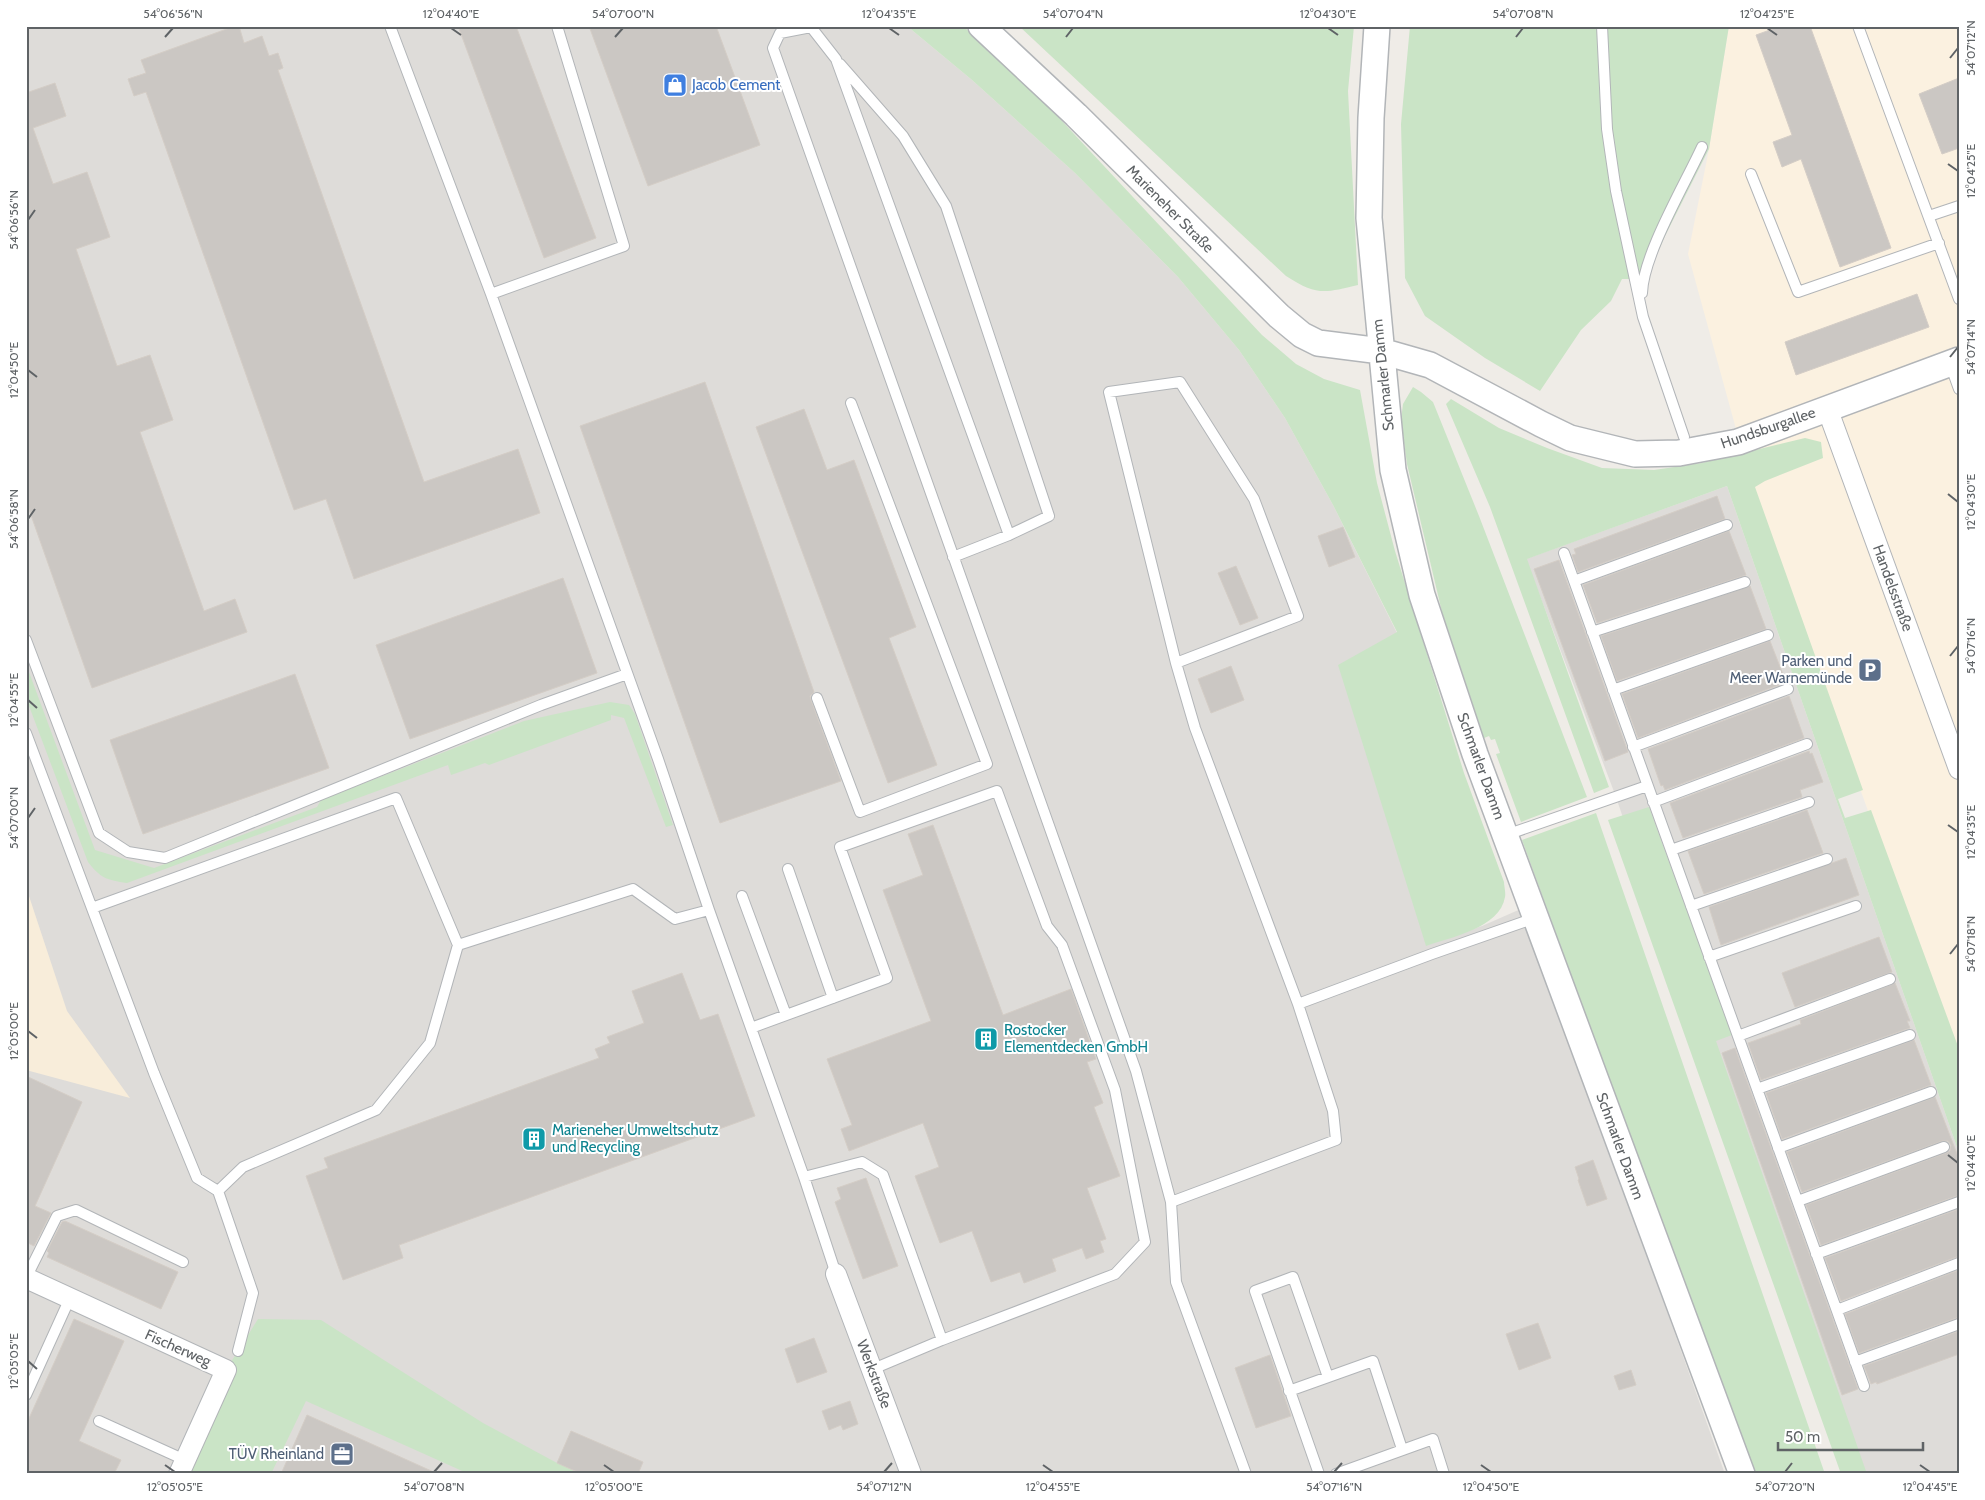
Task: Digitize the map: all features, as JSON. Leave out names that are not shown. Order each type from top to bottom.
[{"type":"street","name":"Marieneher Straße","points":[[981,26],[1076,115],[1279,316],[1302,335],[1318,343],[1381,351]]},
{"type":"street","name":"Schmarler Damm","points":[[1378,26],[1372,118],[1369,218],[1393,470],[1422,596],[1475,754],[1742,1474]]},
{"type":"street","name":"Hundsburgallee","points":[[1381,351],[1430,365],[1570,438],[1635,454],[1679,453],[1738,442],[1954,361]]},
{"type":"street","name":"Handelsstraße","points":[[1827,408],[1954,743],[1959,769]]},
{"type":"street","name":"Werkstraße","points":[[836,1274],[911,1474]]},
{"type":"street","name":"Fischerweg","points":[[26,1278],[226,1370],[182,1467]]},
{"type":"lane","points":[[390,26],[491,294],[627,674],[804,1177],[836,1274]]},
{"type":"lane","points":[[491,294],[624,246],[557,26]]},
{"type":"lane","points":[[1602,26],[1605,93],[1616,191],[1643,317],[1684,437]]},
{"type":"lane","points":[[1858,26],[1959,299]]},
{"type":"lane","points":[[953,557],[1009,535],[1049,516],[946,206],[903,136],[836,59],[811,27],[780,34],[773,48],[953,557],[1136,1071],[1171,1202],[1176,1282],[1246,1474]]},
{"type":"lane","points":[[836,59],[1009,535]]},
{"type":"lane","points":[[1643,317],[1642,280],[1660,234],[1702,147]]},
{"type":"lane","points":[[1751,174],[1798,292],[1939,243]]},
{"type":"lane","points":[[1929,216],[1959,206]]},
{"type":"lane","points":[[1954,361],[1959,389]]},
{"type":"lane","points":[[1171,1202],[1336,1140],[1333,1111],[1298,1004],[1195,728],[1176,663],[1109,392],[1180,382],[1254,499],[1298,616],[1176,663]]},
{"type":"lane","points":[[817,698],[860,812],[987,764],[851,403]]},
{"type":"lane","points":[[1574,581],[1727,525]]},
{"type":"lane","points":[[1564,553],[1864,1386]]},
{"type":"lane","points":[[1592,632],[1745,582]]},
{"type":"lane","points":[[1613,690],[1768,635]]},
{"type":"lane","points":[[26,640],[99,833],[128,852],[165,858],[541,704],[627,674]]},
{"type":"lane","points":[[1634,747],[1788,689]]},
{"type":"lane","points":[[26,733],[154,1073],[197,1178],[218,1191],[253,1293],[238,1351]]},
{"type":"lane","points":[[1653,802],[1807,744]]},
{"type":"lane","points":[[1506,835],[1647,786]]},
{"type":"lane","points":[[751,1028],[887,978],[840,847],[997,791],[1047,926],[1062,945],[1116,1090],[1145,1242],[1115,1274],[942,1340],[873,1369]]},
{"type":"lane","points":[[92,908],[396,798],[458,945],[430,1043],[376,1110],[243,1167],[218,1191]]},
{"type":"lane","points":[[1671,850],[1810,802]]},
{"type":"lane","points":[[1691,906],[1827,859]]},
{"type":"lane","points":[[788,869],[833,998]]},
{"type":"lane","points":[[458,945],[633,889],[675,919],[709,910]]},
{"type":"lane","points":[[742,896],[786,1015]]},
{"type":"lane","points":[[1709,957],[1856,906]]},
{"type":"lane","points":[[1298,1004],[1536,917]]},
{"type":"lane","points":[[1738,1036],[1890,979]]},
{"type":"lane","points":[[1757,1089],[1910,1035]]},
{"type":"lane","points":[[1778,1148],[1931,1092]]},
{"type":"lane","points":[[1798,1201],[1944,1147]]},
{"type":"lane","points":[[804,1177],[862,1162],[883,1175],[942,1340]]},
{"type":"lane","points":[[1816,1254],[1959,1202]]},
{"type":"lane","points":[[26,1278],[57,1216],[76,1210],[184,1262]]},
{"type":"lane","points":[[1837,1310],[1959,1263]]},
{"type":"lane","points":[[1319,1474],[1254,1291],[1293,1277],[1328,1377]]},
{"type":"lane","points":[[26,1395],[70,1298]]},
{"type":"lane","points":[[1855,1362],[1959,1324]]},
{"type":"lane","points":[[1290,1391],[1373,1362],[1402,1449]]},
{"type":"lane","points":[[99,1422],[182,1467]]},
{"type":"lane","points":[[1336,1474],[1402,1449],[1433,1440],[1444,1474]]},
{"type":"shaded area","points":[[26,26],[837,26],[840,29],[842,26],[907,26],[972,80],[1075,173],[1178,277],[1239,350],[1285,418],[1333,505],[1397,633],[1426,945],[1482,926],[1523,908],[1725,1474],[26,1474]]},
{"type":"shaded area","points":[[1729,26],[1959,26],[1959,1064],[1753,491],[1688,254],[1709,149]]},
{"type":"shaded area","points":[[1727,486],[1959,1153],[1959,1474],[1853,1474],[1704,1058],[1616,797],[1526,559]]},
{"type":"green space","points":[[907,26],[963,26],[1032,89],[1262,335],[1296,364],[1324,379],[1360,390],[1377,483],[1395,551],[1464,773],[1504,882],[1505,895],[1501,908],[1484,924],[1461,935],[1426,946],[1338,665],[1397,632],[1333,505],[1285,418],[1239,350],[1178,277],[1075,173],[972,80]]},
{"type":"green space","points":[[1019,26],[1354,26],[1348,91],[1358,285],[1328,291],[1313,290],[1286,276]]},
{"type":"green space","points":[[1410,26],[1729,26],[1709,149],[1665,236],[1646,279],[1622,279],[1611,301],[1581,330],[1540,391],[1485,358],[1425,316],[1405,278],[1401,124]]},
{"type":"green space","points":[[1413,387],[1433,402],[1587,797],[1521,822],[1496,754],[1500,753],[1495,739],[1491,740],[1489,736],[1484,738],[1442,612],[1407,464],[1401,420],[1403,404]]},
{"type":"green space","points":[[1451,399],[1499,428],[1602,468],[1654,470],[1702,463],[1805,438],[1821,442],[1823,458],[1765,481],[1755,487],[1863,790],[1838,799],[1845,818],[1871,810],[1959,1049],[1959,1153],[1727,486],[1527,559],[1609,787],[1594,793],[1490,507],[1446,404]]},
{"type":"green space","points":[[26,664],[95,850],[154,868],[317,807],[321,800],[524,721],[610,702],[629,705],[635,714],[673,825],[666,827],[624,718],[611,715],[611,720],[489,765],[485,763],[451,775],[448,765],[127,883],[114,881],[100,875],[88,862],[26,698]]},
{"type":"green space","points":[[1649,807],[1732,1035],[1716,1041],[1867,1474],[1841,1474],[1608,820]]},
{"type":"green space","points":[[1596,813],[1825,1474],[1753,1474],[1522,840]]},
{"type":"green space","points":[[258,1319],[321,1320],[483,1423],[557,1463],[582,1474],[469,1474],[306,1401],[271,1474],[179,1474],[226,1370]]},
{"type":"sand","points":[[26,887],[67,1011],[130,1098],[26,1070]]},
{"type":"building","points":[[239,26],[244,43],[262,36],[269,56],[278,53],[283,68],[278,70],[424,482],[518,449],[540,513],[354,579],[326,499],[294,510],[146,92],[134,96],[128,79],[146,73],[141,60]]},
{"type":"building","points":[[458,26],[516,26],[596,238],[544,258]]},
{"type":"building","name":"Jacob Cement","points":[[589,26],[716,26],[760,145],[648,186]]},
{"type":"building","points":[[1781,26],[1810,26],[1891,248],[1840,267],[1801,159],[1782,167],[1773,142],[1792,135],[1756,35]]},
{"type":"building","points":[[1959,78],[1959,148],[1942,154],[1919,94]]},
{"type":"building","points":[[55,83],[66,116],[33,128],[53,184],[87,172],[110,237],[76,249],[117,366],[150,355],[173,420],[140,432],[204,611],[235,599],[247,632],[92,688],[26,501],[26,93]]},
{"type":"building","points":[[1917,294],[1929,327],[1796,375],[1785,342]]},
{"type":"building","points":[[705,382],[814,692],[810,696],[811,700],[841,781],[720,823],[580,426]]},
{"type":"building","points":[[804,409],[827,470],[854,460],[916,627],[889,638],[937,765],[888,783],[756,427]]},
{"type":"building","points":[[1717,496],[1725,519],[1578,572],[1572,555],[1576,554],[1574,549]]},
{"type":"building","points":[[1343,527],[1355,557],[1329,567],[1318,536]]},
{"type":"building","points":[[1729,531],[1746,575],[1597,623],[1583,585]]},
{"type":"building","points":[[1559,560],[1628,752],[1605,761],[1534,569]]},
{"type":"building","points":[[1236,566],[1258,618],[1240,625],[1218,573]]},
{"type":"building","points":[[563,578],[597,673],[410,739],[376,645]]},
{"type":"building","points":[[1750,586],[1766,629],[1617,681],[1601,636]]},
{"type":"building","points":[[1770,641],[1784,677],[1782,678],[1784,683],[1638,738],[1622,694]]},
{"type":"building","points":[[1231,666],[1244,700],[1211,713],[1198,679]]},
{"type":"building","points":[[295,674],[329,768],[143,834],[110,740]]},
{"type":"building","points":[[1789,696],[1804,738],[1665,790],[1663,785],[1661,786],[1648,749]]},
{"type":"building","points":[[1809,751],[1810,754],[1812,753],[1823,782],[1800,790],[1802,797],[1683,838],[1670,803]]},
{"type":"building","points":[[1807,810],[1823,853],[1704,894],[1688,851]]},
{"type":"building","name":"Rostocker Elementdecken GmbH","points":[[933,825],[1003,1015],[1071,989],[1096,1059],[1087,1062],[1103,1103],[1094,1107],[1120,1176],[1087,1188],[1106,1239],[1100,1241],[1104,1252],[1086,1259],[1082,1248],[1052,1259],[1056,1271],[1024,1283],[1020,1272],[991,1282],[972,1231],[940,1243],[915,1176],[939,1167],[923,1123],[849,1151],[841,1129],[852,1125],[827,1059],[931,1021],[883,890],[923,875],[908,834]]},
{"type":"building","points":[[1846,858],[1859,895],[1721,945],[1709,907]]},
{"type":"building","points":[[1879,937],[1892,972],[1795,1007],[1782,973]]},
{"type":"building","name":"Marieneher Umweltschutz und Recycling","points":[[682,973],[700,1020],[718,1014],[755,1116],[399,1245],[403,1258],[343,1280],[306,1176],[328,1168],[324,1158],[599,1058],[595,1049],[610,1043],[607,1037],[644,1023],[632,991]]},
{"type":"building","points":[[1895,983],[1910,1021],[1907,1021],[1910,1028],[1761,1080],[1748,1043],[1801,1024],[1800,1020]]},
{"type":"building","points":[[1914,1040],[1931,1085],[1782,1139],[1766,1093]]},
{"type":"building","points":[[1735,1048],[1858,1389],[1842,1395],[1722,1053]]},
{"type":"building","points":[[26,1076],[82,1102],[35,1206],[51,1213],[34,1246],[26,1242]]},
{"type":"building","points":[[1935,1097],[1959,1159],[1959,1195],[1821,1245],[1806,1205],[1946,1153],[1950,1151],[1951,1145],[1948,1141],[1942,1141],[1802,1192],[1787,1152]]},
{"type":"building","points":[[1593,1160],[1607,1199],[1587,1206],[1575,1167]]},
{"type":"building","points":[[866,1178],[898,1266],[863,1279],[835,1202],[841,1199],[837,1188]]},
{"type":"building","points":[[1959,1209],[1959,1256],[1841,1301],[1825,1258]]},
{"type":"building","points":[[65,1221],[178,1272],[161,1309],[47,1257],[49,1253],[47,1251],[62,1222]]},
{"type":"building","points":[[1959,1270],[1959,1317],[1859,1353],[1845,1314]]},
{"type":"building","points":[[74,1319],[124,1341],[79,1441],[121,1460],[114,1474],[26,1474],[26,1425]]},
{"type":"building","points":[[1538,1323],[1551,1358],[1519,1370],[1506,1334]]},
{"type":"building","points":[[1959,1331],[1959,1354],[1877,1384],[1876,1382],[1871,1384],[1864,1366]]},
{"type":"building","points":[[814,1338],[827,1372],[797,1383],[785,1349]]},
{"type":"building","points":[[1270,1355],[1291,1416],[1256,1428],[1235,1368]]},
{"type":"building","points":[[1631,1370],[1636,1385],[1619,1390],[1614,1376]]},
{"type":"building","points":[[850,1401],[858,1424],[843,1430],[841,1425],[829,1430],[822,1411]]},
{"type":"building","name":"TÜV Rheinland","points":[[307,1415],[345,1432],[438,1474],[281,1474]]},
{"type":"building","points":[[571,1431],[643,1462],[638,1474],[582,1474],[557,1463]]},
{"type":"place","name":"Jacob Cement","points":[[675,85]]},
{"type":"place","name":"Parken und Meer Warnemünde","points":[[1870,670]]},
{"type":"place","name":"Rostocker Elementdecken GmbH","points":[[986,1039]]},
{"type":"place","name":"Marieneher Umweltschutz und Recycling","points":[[534,1139]]},
{"type":"place","name":"TÜV Rheinland","points":[[342,1454]]}]
